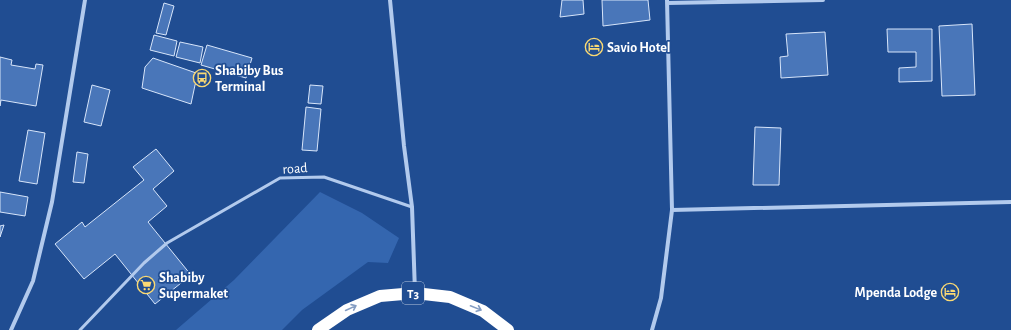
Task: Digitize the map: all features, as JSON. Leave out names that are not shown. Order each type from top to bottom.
[{"type":"highway","name":"T3","points":[[318,330],[347,310],[380,296],[415,293],[450,297],[483,311],[508,330]]},
{"type":"street","points":[[11,330],[33,281],[52,202],[85,0]]},
{"type":"street","points":[[390,0],[404,146],[412,207],[415,293]]},
{"type":"street","points":[[652,330],[661,298],[672,210],[667,1],[823,0]]},
{"type":"street","points":[[672,210],[1011,202]]},
{"type":"lane","name":"road","points":[[80,330],[144,263],[167,242],[280,178],[324,177],[412,207]]},
{"type":"shaded area","points":[[320,192],[362,213],[399,238],[388,263],[368,262],[302,310],[282,330],[176,330],[234,280]]},
{"type":"building","points":[[562,0],[583,0],[584,14],[560,17]]},
{"type":"building","points":[[602,0],[648,0],[650,20],[603,26]]},
{"type":"building","points":[[164,3],[174,6],[166,35],[156,33]]},
{"type":"building","points":[[972,24],[975,95],[942,96],[939,26]]},
{"type":"building","points":[[887,29],[932,29],[932,81],[899,82],[899,68],[916,67],[916,52],[888,52]]},
{"type":"building","points":[[825,32],[828,75],[781,78],[780,57],[788,56],[786,34]]},
{"type":"building","points":[[154,35],[177,41],[174,56],[150,50]]},
{"type":"building","points":[[180,42],[203,47],[200,63],[176,57]]},
{"type":"building","points":[[207,45],[252,58],[246,78],[201,65]]},
{"type":"building","points":[[0,57],[12,60],[11,65],[35,69],[36,64],[43,65],[36,106],[1,100],[0,106]]},
{"type":"building","points":[[153,58],[199,74],[191,104],[142,88],[145,67]]},
{"type":"building","points":[[92,85],[110,90],[101,126],[84,122]]},
{"type":"building","points":[[310,85],[323,86],[321,104],[308,103]]},
{"type":"building","points":[[306,107],[321,109],[317,151],[302,150]]},
{"type":"building","points":[[755,127],[781,128],[779,185],[753,185]]},
{"type":"building","points":[[28,130],[45,133],[37,184],[19,181]]},
{"type":"building","points":[[156,149],[174,171],[153,189],[167,206],[148,222],[191,275],[155,304],[115,254],[84,279],[55,244],[82,222],[85,227],[144,180],[133,167]]},
{"type":"building","points":[[77,152],[88,154],[84,183],[73,182]]},
{"type":"building","points":[[0,192],[28,197],[25,216],[0,212]]},
{"type":"building","points":[[4,225],[0,237],[0,226]]},
{"type":"place","name":"Savio Hotel","points":[[594,47]]},
{"type":"place","name":"Shabiby Bus Terminal","points":[[202,78]]},
{"type":"place","name":"Shabiby Supermaket","points":[[146,285]]},
{"type":"place","name":"Mpenda Lodge","points":[[950,292]]}]
